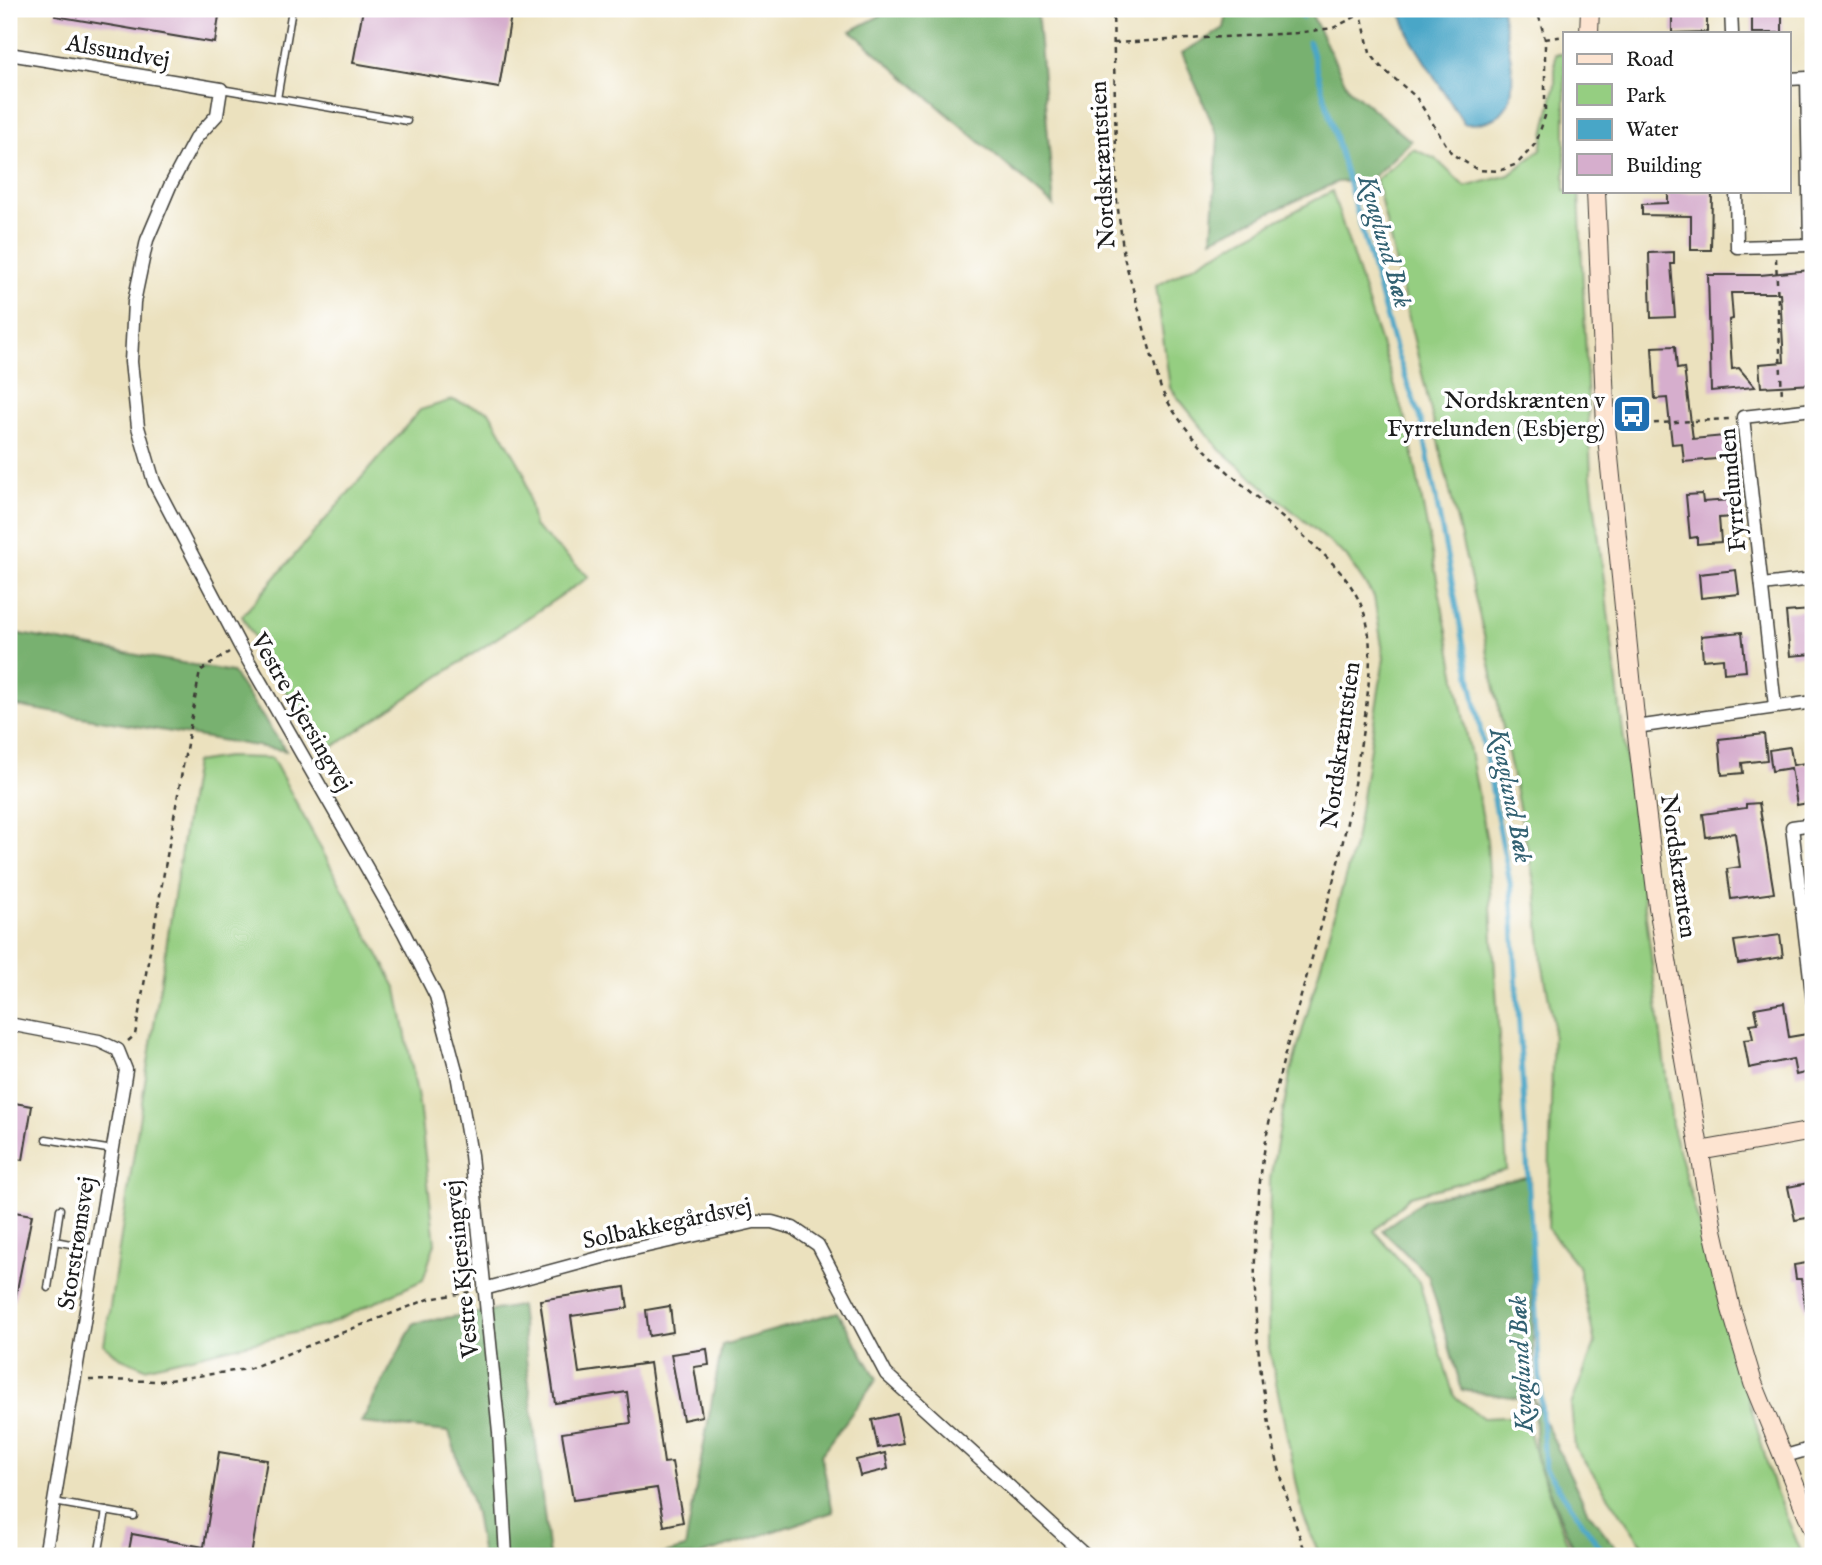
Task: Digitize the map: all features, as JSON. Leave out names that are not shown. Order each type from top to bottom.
[{"type":"street","points":[[1589,32],[1590,9]]},
{"type":"street","points":[[1731,9],[1732,32]]},
{"type":"street","name":"Alssundvej","points":[[9,54],[221,89]]},
{"type":"street","points":[[1736,192],[1737,247],[1810,245],[1807,78],[1790,79]]},
{"type":"street","name":"Vestre Kjersingvej","points":[[221,89],[217,116],[195,139],[170,186],[147,240],[134,302],[131,362],[138,427],[154,482],[240,646],[404,933],[436,996],[457,1074],[471,1156],[499,1433],[506,1556]]},
{"type":"street","name":"Nordskrænten","points":[[1596,192],[1606,427],[1636,727],[1658,907],[1699,1151],[1734,1321],[1753,1383],[1813,1529]]},
{"type":"street","name":"Fyrrelunden","points":[[1775,706],[1743,417],[1813,409]]},
{"type":"street","name":"Fyrrelunden","points":[[1762,585],[1813,579]]},
{"type":"street","points":[[1636,727],[1813,702]]},
{"type":"street","points":[[1813,824],[1792,827],[1813,1002]]},
{"type":"street","points":[[9,1024],[99,1041],[118,1050]]},
{"type":"street","name":"Storstrømsvej","points":[[45,1556],[126,1070],[118,1050]]},
{"type":"street","points":[[1699,1151],[1813,1131]]},
{"type":"street","name":"Solbakkegårdsvej","points":[[484,1289],[625,1251],[754,1222],[772,1222],[793,1228],[818,1245],[886,1374],[1086,1556]]},
{"type":"street","points":[[1782,1457],[1813,1448]]},
{"type":"lane","points":[[277,99],[292,9]]},
{"type":"lane","points":[[221,89],[407,121]]},
{"type":"lane","points":[[46,1139],[113,1150]]},
{"type":"lane","points":[[48,1288],[60,1209]]},
{"type":"lane","points":[[55,1241],[96,1249]]},
{"type":"lane","points":[[54,1502],[134,1516]]},
{"type":"lane","points":[[98,1556],[106,1511]]},
{"type":"path","name":"Nordskræntstien","points":[[1113,9],[1117,201],[1124,257],[1161,389],[1170,408],[1200,446],[1339,568],[1360,601],[1369,634],[1363,712],[1342,855],[1275,1097],[1258,1199],[1255,1262],[1260,1367],[1275,1454],[1307,1556]]},
{"type":"path","points":[[1360,9],[1370,52],[1381,66],[1416,97],[1452,154],[1478,170],[1499,171],[1517,164],[1536,143],[1545,116],[1545,39],[1537,9]]},
{"type":"path","points":[[1114,43],[1297,33],[1333,28],[1361,14]]},
{"type":"path","points":[[1545,39],[1563,36]]},
{"type":"path","points":[[1775,246],[1783,412]]},
{"type":"path","points":[[1606,427],[1743,417]]},
{"type":"path","points":[[118,1050],[135,1035],[200,671],[240,646]]},
{"type":"path","points":[[75,1380],[161,1381],[248,1369],[429,1299],[484,1289]]},
{"type":"green space","points":[[893,9],[1037,9],[1054,206],[851,31]]},
{"type":"green space","points":[[1228,9],[1309,9],[1348,88],[1411,141],[1369,181],[1337,182],[1212,239],[1218,137],[1182,53],[1224,28]]},
{"type":"green space","points":[[1555,54],[1563,54],[1563,192],[1579,192],[1591,476],[1673,1132],[1774,1488],[1803,1556],[1650,1556],[1575,1448],[1571,1405],[1595,1344],[1578,1266],[1548,1229],[1553,1021],[1542,962],[1537,896],[1484,635],[1376,180],[1413,149],[1436,159],[1465,187],[1509,175],[1541,149],[1555,84]]},
{"type":"green space","points":[[1332,191],[1408,428],[1487,840],[1507,1170],[1410,1196],[1374,1231],[1419,1282],[1454,1396],[1483,1418],[1526,1416],[1536,1458],[1572,1556],[1320,1556],[1303,1515],[1268,1343],[1270,1179],[1290,1075],[1355,842],[1384,658],[1374,597],[1346,556],[1220,450],[1170,388],[1156,286]]},
{"type":"green space","points":[[452,400],[489,411],[524,472],[534,526],[589,577],[322,754],[242,616],[420,410]]},
{"type":"green space","points":[[9,632],[232,672],[286,751],[9,705]]},
{"type":"green space","points":[[227,757],[272,758],[397,989],[419,1104],[435,1243],[423,1280],[327,1325],[145,1368],[119,1357],[104,1345],[195,762]]},
{"type":"green space","points":[[1530,1176],[1534,1399],[1587,1510],[1622,1556],[1576,1556],[1536,1458],[1534,1400],[1462,1390],[1428,1275],[1382,1230],[1425,1199]]},
{"type":"green space","points":[[520,1306],[549,1556],[482,1556],[475,1513],[449,1432],[361,1423],[414,1323]]},
{"type":"green space","points":[[838,1312],[877,1379],[821,1455],[833,1512],[698,1556],[658,1556],[685,1548],[722,1345]]},
{"type":"water","points":[[1399,9],[1502,9],[1512,66],[1512,85],[1509,100],[1501,113],[1487,121],[1464,124],[1412,41]]},
{"type":"building","points":[[56,9],[220,9],[215,43],[55,16]]},
{"type":"building","points":[[363,9],[512,9],[499,88],[353,63]]},
{"type":"building","points":[[1672,9],[1707,9],[1707,32],[1672,32]]},
{"type":"building","points":[[1752,12],[1782,12],[1782,32],[1752,32]]},
{"type":"building","points":[[1712,192],[1711,250],[1691,250],[1691,216],[1642,215],[1642,204],[1668,203],[1668,193]]},
{"type":"building","points":[[1674,252],[1674,264],[1671,264],[1675,317],[1651,318],[1649,253]]},
{"type":"building","points":[[1810,270],[1813,384],[1761,387],[1759,364],[1784,362],[1780,293],[1731,293],[1733,319],[1729,320],[1732,369],[1739,368],[1755,387],[1711,391],[1708,275],[1760,275]]},
{"type":"building","points":[[1675,346],[1677,369],[1684,368],[1693,439],[1724,436],[1726,458],[1684,462],[1682,443],[1672,444],[1667,398],[1655,399],[1652,347]]},
{"type":"building","points":[[1702,494],[1703,502],[1730,500],[1732,517],[1719,518],[1721,542],[1697,544],[1697,537],[1690,538],[1686,495]]},
{"type":"building","points":[[1736,570],[1739,594],[1701,598],[1699,574]]},
{"type":"building","points":[[1811,610],[1813,654],[1790,656],[1786,612]]},
{"type":"building","points":[[1742,632],[1746,671],[1724,673],[1723,658],[1703,660],[1701,636]]},
{"type":"building","points":[[1764,734],[1767,760],[1742,763],[1743,773],[1722,775],[1719,739]]},
{"type":"building","points":[[1790,747],[1793,765],[1812,762],[1813,802],[1797,805],[1791,768],[1772,771],[1769,750]]},
{"type":"building","points":[[1759,803],[1774,893],[1731,899],[1727,869],[1740,867],[1735,833],[1706,837],[1703,814],[1746,808],[1746,804]]},
{"type":"building","points":[[1780,935],[1783,957],[1738,964],[1734,941]]},
{"type":"building","points":[[1784,1003],[1789,1037],[1813,1033],[1813,1071],[1796,1075],[1793,1059],[1749,1068],[1744,1040],[1753,1039],[1750,1024],[1758,1023],[1755,1008]]},
{"type":"building","points":[[9,1102],[32,1106],[23,1160],[9,1158]]},
{"type":"building","points":[[1813,1182],[1813,1217],[1795,1220],[1788,1187]]},
{"type":"building","points":[[9,1211],[32,1215],[15,1300],[9,1300]]},
{"type":"building","points":[[1813,1262],[1813,1310],[1806,1310],[1801,1279],[1796,1279],[1794,1265]]},
{"type":"building","points":[[625,1287],[628,1308],[571,1316],[579,1373],[650,1363],[664,1463],[672,1462],[683,1522],[664,1526],[657,1488],[573,1500],[562,1433],[631,1423],[627,1392],[555,1403],[540,1300]]},
{"type":"building","points":[[670,1306],[673,1332],[649,1336],[646,1310]]},
{"type":"building","points":[[707,1349],[709,1365],[694,1367],[702,1416],[683,1420],[671,1354]]},
{"type":"building","points":[[897,1414],[903,1443],[878,1448],[872,1420]]},
{"type":"building","points":[[219,1452],[267,1460],[251,1556],[128,1556],[132,1534],[204,1547]]},
{"type":"building","points":[[885,1453],[888,1469],[860,1476],[856,1460]]},
{"type":"waterway","name":"Kvaglund Bæk","points":[[1300,9],[1302,17]]},
{"type":"waterway","name":"Kvaglund Bæk","points":[[1309,42],[1396,351],[1421,421],[1511,888],[1545,1468],[1606,1556]]},
{"type":"place","name":"Nordskrænten v Fyrrelunden (Esbjerg)","points":[[1632,414]]}]
